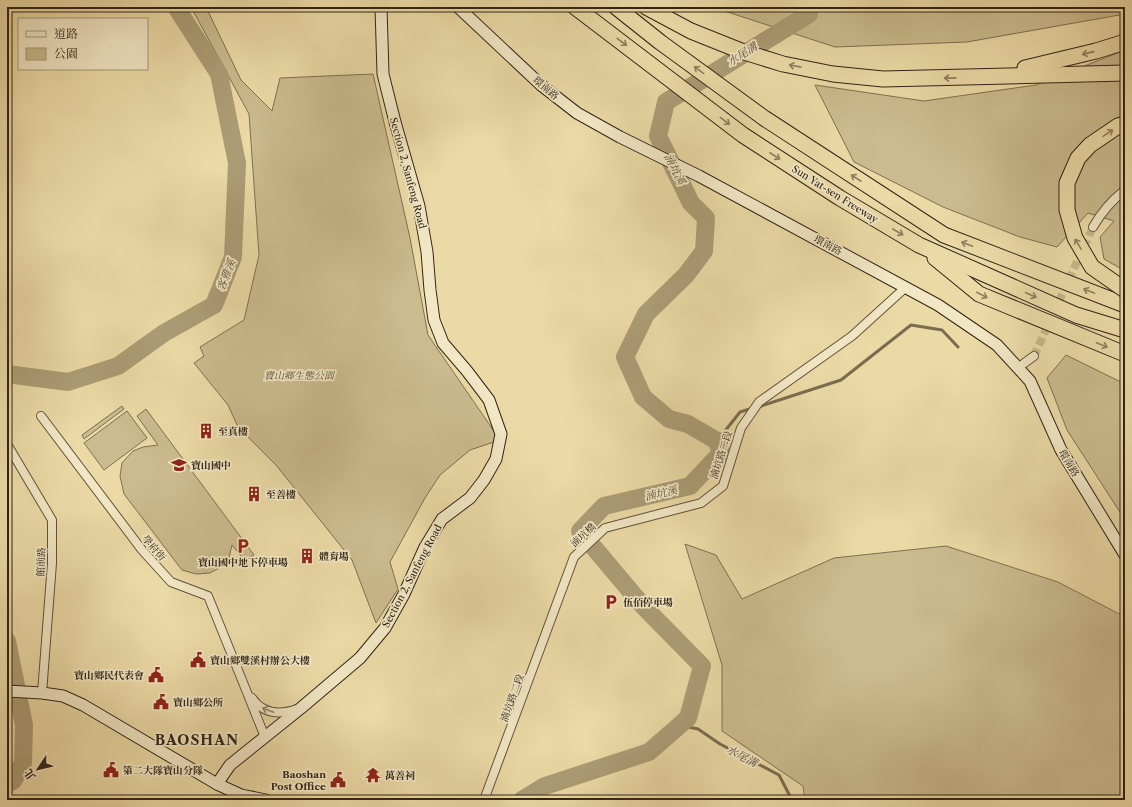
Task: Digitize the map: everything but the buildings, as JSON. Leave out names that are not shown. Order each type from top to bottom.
[{"type":"highway","name":"Sun Yat-sen Freeway","points":[[575,7],[743,135],[840,198],[919,244],[1076,315],[1125,330]]},
{"type":"highway","points":[[616,7],[660,42],[764,118],[944,235],[1125,305]]},
{"type":"highway","points":[[646,7],[691,31],[741,51],[784,64],[833,74],[883,79],[989,77],[1021,74],[1125,73]]},
{"type":"highway","points":[[989,77],[1096,52],[1125,42]]},
{"type":"highway","points":[[1125,124],[1118,126],[1090,145],[1078,158],[1067,183],[1067,210],[1075,238],[1092,267],[1125,290]]},
{"type":"highway","points":[[919,244],[979,294],[1125,354]]},
{"type":"street","name":"Section 2, Sanfeng Road","points":[[217,784],[230,765],[360,658],[385,628],[404,594],[425,547],[442,519],[470,498],[484,480],[496,459],[501,434],[489,400],[443,343],[434,320],[427,252],[419,206],[383,74],[381,7]]},
{"type":"street","name":"環南路","points":[[458,7],[541,85],[577,113],[620,137],[699,176],[906,287],[938,305],[997,345],[1030,381],[1061,450],[1125,555]]},
{"type":"street","points":[[1093,228],[1117,196],[1125,190]]},
{"type":"street","name":"湳坑路二段","points":[[606,528],[701,503],[722,486],[740,428],[760,402],[852,336],[906,287]]},
{"type":"street","points":[[1018,367],[1034,356]]},
{"type":"street","name":"學府街","points":[[41,416],[142,550],[171,582],[208,596],[265,737]]},
{"type":"street","name":"館前路","points":[[7,444],[52,520],[52,563],[42,693]]},
{"type":"street","name":"湳坑橋","points":[[574,557],[606,528]]},
{"type":"street","name":"湳坑路二段","points":[[484,800],[574,557]]},
{"type":"street","name":"學府街","points":[[245,686],[256,704],[270,712],[286,713],[301,708]]},
{"type":"street","points":[[7,691],[63,696],[84,705],[217,784],[241,794],[266,800]]},
{"type":"green space","name":"寶山鄉生態公園","points":[[191,7],[206,7],[241,80],[272,111],[280,78],[373,74],[410,238],[428,335],[500,440],[470,450],[440,475],[425,498],[390,562],[398,589],[376,623],[352,560],[276,465],[238,427],[228,405],[194,363],[204,356],[200,347],[244,320],[259,255],[249,114]]},
{"type":"green space","points":[[712,7],[1125,7],[1125,14],[967,42],[835,47]]},
{"type":"green space","points":[[1125,50],[1125,271],[1104,259],[1100,237],[1114,221],[1088,213],[1057,247],[1020,237],[943,207],[854,162],[815,85],[924,101],[1036,85]]},
{"type":"green space","points":[[1066,355],[1125,384],[1125,520],[1067,430],[1047,378]]},
{"type":"green space","points":[[122,406],[124,409],[84,439],[82,435]]},
{"type":"green space","points":[[146,409],[254,555],[245,561],[232,545],[229,558],[221,567],[210,573],[196,574],[182,570],[124,494],[120,476],[122,463],[133,451],[143,447],[158,445],[137,416]]},
{"type":"green space","points":[[127,411],[147,438],[104,470],[84,443]]},
{"type":"green space","points":[[685,544],[716,555],[742,599],[834,558],[946,546],[1058,582],[1125,617],[1125,800],[805,800],[803,786],[722,731],[722,665]]},
{"type":"waterway","name":"客雅溪","points":[[7,374],[68,382],[118,366],[164,333],[214,305],[233,257],[237,163],[219,74],[176,7]]},
{"type":"waterway","name":"水尾溝","points":[[809,14],[818,7]]},
{"type":"waterway","name":"湳坑溪","points":[[522,800],[545,786],[649,752],[688,718],[702,666],[643,606],[580,531],[604,506],[690,486],[721,453],[717,441],[688,424],[669,419],[643,397],[625,357],[646,314],[686,275],[704,251],[706,218],[691,203],[658,136],[666,102],[809,14]]},
{"type":"waterway","points":[[758,407],[841,380],[911,325],[942,330],[958,347]]},
{"type":"waterway","points":[[717,441],[740,412],[753,408]]},
{"type":"waterway","name":"客雅溪","points":[[7,641],[24,725],[23,763],[13,781],[7,784]]},
{"type":"waterway","name":"水尾溝","points":[[679,725],[698,729],[720,744],[779,775],[792,800]]},
{"type":"tunnel","points":[[1034,356],[1093,227]]},
{"type":"place","name":"至真樓","points":[[206,431]]},
{"type":"place","name":"寶山國中","points":[[179,465]]},
{"type":"place","name":"至善樓","points":[[254,494]]},
{"type":"place","name":"寶山國中地下停車場","points":[[243,546]]},
{"type":"place","name":"體育場","points":[[307,556]]},
{"type":"place","name":"伍佰停車場","points":[[611,602]]},
{"type":"place","name":"寶山鄉雙溪村辦公大樓","points":[[198,660]]},
{"type":"place","name":"寶山鄉民代表會","points":[[156,675]]},
{"type":"place","name":"寶山鄉公所","points":[[161,702]]},
{"type":"place","name":"第二大隊寶山分隊","points":[[111,770]]},
{"type":"place","name":"萬善祠","points":[[373,775]]},
{"type":"place","name":"Baoshan Post Office","points":[[338,780]]},
{"type":"district","name":"BAOSHAN","points":[[197,740]]}]
